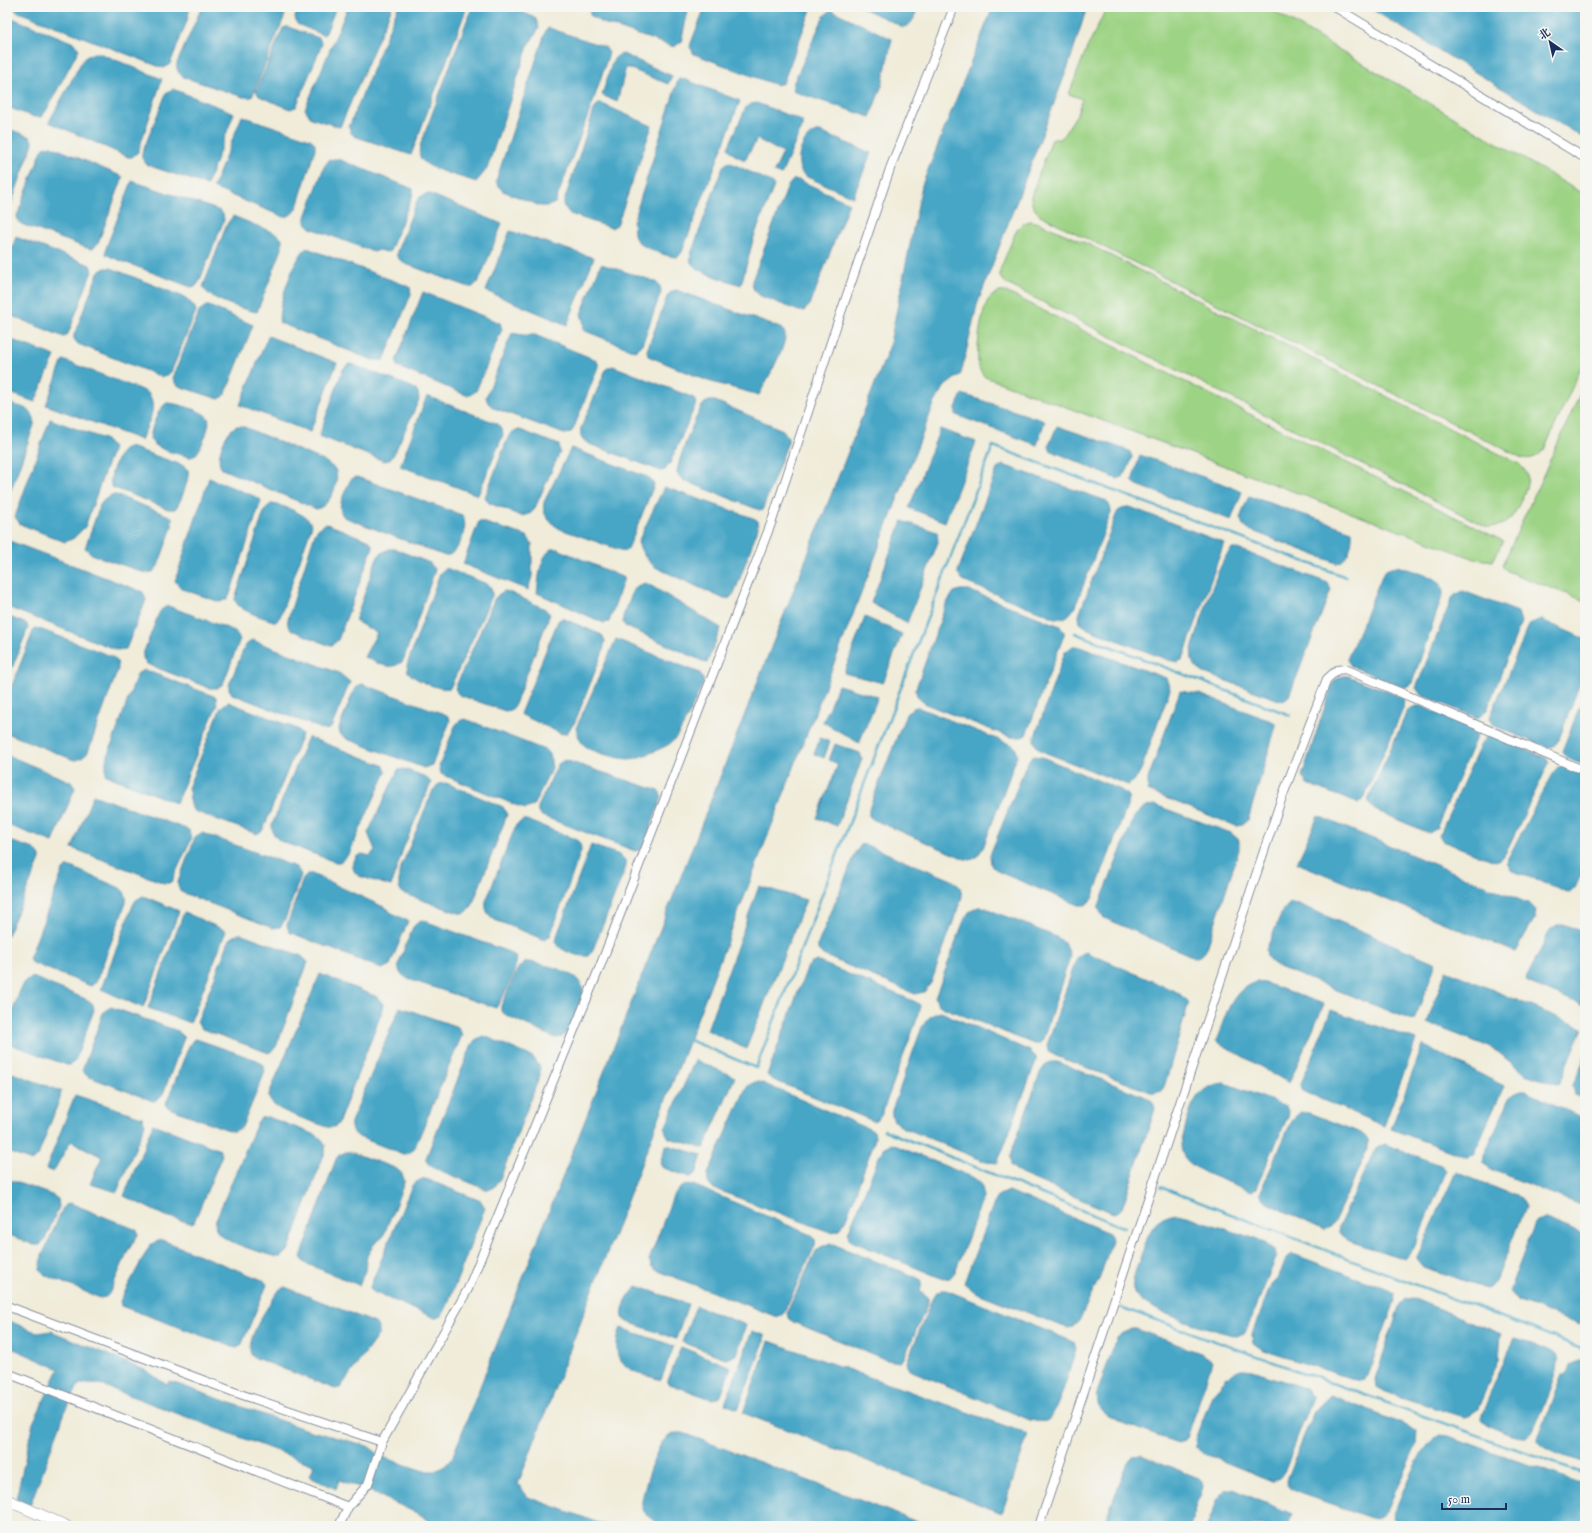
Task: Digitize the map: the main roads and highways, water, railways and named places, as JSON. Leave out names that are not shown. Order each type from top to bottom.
[{"type":"water","points":[[13,7],[190,7],[187,21],[170,64],[164,68],[16,11]]},
{"type":"water","points":[[202,7],[265,7],[285,15],[252,97],[243,97],[186,78],[178,72],[177,63]]},
{"type":"water","points":[[299,7],[336,7],[326,33],[323,35],[297,24],[295,17]]},
{"type":"water","points":[[348,7],[392,7],[340,127],[311,118],[305,109]]},
{"type":"water","points":[[398,7],[467,7],[411,155],[354,136],[349,127]]},
{"type":"water","points":[[472,7],[513,9],[536,19],[539,28],[528,46],[487,169],[476,182],[431,167],[421,159],[419,153],[420,146]]},
{"type":"water","points":[[590,7],[689,7],[681,42],[674,47],[600,22],[590,15]]},
{"type":"water","points":[[705,7],[812,7],[783,83],[776,85],[694,54],[690,47]]},
{"type":"water","points":[[861,7],[918,7],[915,17],[909,25],[903,27]]},
{"type":"water","points":[[993,7],[1087,7],[1069,64],[977,305],[961,374],[945,386],[934,404],[518,1484],[528,1497],[607,1526],[432,1526],[428,1520],[421,1515],[365,1489],[339,1480],[336,1489],[310,1476],[314,1465],[99,1384],[79,1384],[65,1412],[30,1505],[16,1499],[33,1423],[59,1369],[7,1346],[7,1320],[38,1333],[51,1331],[147,1371],[167,1385],[169,1381],[304,1429],[368,1446],[382,1457],[424,1471],[435,1471],[445,1466],[452,1458],[889,348],[922,185]]},
{"type":"water","points":[[1368,7],[1585,7],[1585,139]]},
{"type":"water","points":[[831,10],[892,39],[882,85],[870,117],[795,92],[793,89],[793,84],[824,16]]},
{"type":"water","points":[[7,16],[74,43],[79,49],[46,111],[41,117],[34,117],[7,107]]},
{"type":"water","points":[[286,27],[319,38],[322,44],[296,107],[290,109],[259,96],[256,91],[283,28]]},
{"type":"water","points":[[549,28],[605,47],[609,53],[594,99],[555,203],[548,206],[540,206],[503,191],[496,181],[546,30]]},
{"type":"water","points":[[94,53],[99,53],[162,79],[138,152],[132,157],[128,157],[49,122],[81,63],[86,57]]},
{"type":"water","points":[[623,54],[672,76],[668,84],[626,67],[617,102],[602,95],[613,60],[617,56]]},
{"type":"water","points":[[681,78],[740,101],[682,252],[678,257],[655,251],[638,242],[634,236],[633,222],[678,80]]},
{"type":"water","points":[[173,89],[234,113],[207,185],[147,165],[142,158],[142,153],[165,96],[167,92]]},
{"type":"water","points":[[600,103],[652,126],[617,225],[611,228],[570,214],[563,205],[595,107]]},
{"type":"water","points":[[757,103],[802,121],[802,127],[781,175],[774,172],[783,153],[757,139],[745,160],[733,154],[728,148],[746,107]]},
{"type":"water","points":[[242,116],[310,139],[315,143],[315,149],[297,207],[293,213],[288,216],[284,217],[213,188]]},
{"type":"water","points":[[7,128],[30,137],[33,143],[10,207],[7,211]]},
{"type":"water","points":[[816,132],[820,132],[871,153],[853,197],[805,176],[801,171],[799,159],[802,145],[811,135]]},
{"type":"water","points":[[51,146],[123,177],[98,243],[94,248],[90,249],[21,224],[18,221],[17,216],[42,150],[45,147]]},
{"type":"water","points":[[338,159],[413,189],[413,194],[390,251],[387,252],[379,250],[374,252],[311,228],[306,223],[306,217],[324,167],[329,160]]},
{"type":"water","points":[[729,162],[771,182],[774,186],[754,237],[741,285],[697,269],[690,259],[723,166]]},
{"type":"water","points":[[793,180],[799,180],[849,203],[810,305],[804,311],[799,311],[761,296],[754,290],[752,284],[788,186]]},
{"type":"water","points":[[132,181],[218,210],[223,214],[224,220],[196,286],[191,287],[106,254],[106,248]]},
{"type":"water","points":[[430,194],[502,224],[479,281],[473,287],[469,287],[403,263],[397,257],[397,251],[417,201],[420,197]]},
{"type":"water","points":[[233,216],[277,234],[282,239],[282,249],[257,312],[219,300],[211,296],[203,287],[227,224]]},
{"type":"water","points":[[510,231],[594,258],[567,325],[486,291]]},
{"type":"water","points":[[16,237],[90,265],[92,271],[68,334],[64,337],[7,314],[7,262]]},
{"type":"water","points":[[307,248],[410,287],[411,294],[384,360],[372,360],[280,323],[279,317],[283,295],[297,260],[302,252]]},
{"type":"water","points":[[601,264],[654,281],[660,287],[661,292],[642,345],[635,351],[583,330],[584,324],[581,314]]},
{"type":"water","points":[[105,268],[111,268],[186,298],[194,306],[196,311],[171,372],[167,376],[162,377],[78,344],[74,339],[74,335],[98,272]]},
{"type":"water","points":[[676,290],[780,328],[784,331],[785,335],[782,348],[759,395],[708,381],[648,356],[647,350],[667,297],[670,293]]},
{"type":"water","points":[[423,292],[500,323],[502,329],[476,391],[470,395],[466,395],[398,367],[396,361]]},
{"type":"water","points":[[206,306],[253,325],[226,393],[219,399],[181,387],[176,384],[173,377],[200,310]]},
{"type":"water","points":[[512,333],[535,335],[596,360],[598,363],[598,367],[573,430],[570,433],[564,434],[494,408],[488,403],[486,397]]},
{"type":"water","points":[[268,336],[337,363],[310,432],[240,405]]},
{"type":"water","points":[[7,338],[55,356],[35,402],[7,392]]},
{"type":"water","points":[[63,360],[147,392],[151,397],[152,409],[149,422],[141,440],[46,405]]},
{"type":"water","points":[[351,364],[412,387],[418,392],[419,400],[393,456],[389,460],[384,461],[319,436],[343,369],[347,365]]},
{"type":"water","points":[[613,366],[694,398],[696,404],[670,463],[665,470],[661,471],[592,445],[581,437],[581,428],[606,369]]},
{"type":"water","points":[[962,394],[1045,421],[1037,445],[956,415],[956,408]]},
{"type":"water","points":[[427,396],[498,424],[502,428],[503,435],[478,495],[400,466]]},
{"type":"water","points":[[710,401],[715,401],[783,430],[788,437],[788,442],[762,511],[683,480],[677,474],[683,450],[695,419],[703,405]]},
{"type":"water","points":[[7,403],[22,407],[30,412],[33,415],[34,425],[7,501]]},
{"type":"water","points":[[167,403],[177,404],[189,408],[205,415],[208,418],[209,425],[206,436],[199,450],[193,456],[189,457],[162,449],[150,439],[153,424],[161,409]]},
{"type":"water","points":[[50,419],[106,440],[113,448],[85,527],[74,538],[65,542],[20,524],[15,517]]},
{"type":"water","points":[[237,426],[242,426],[326,462],[335,469],[337,480],[333,493],[326,504],[316,509],[222,469],[219,459],[222,446],[228,433]]},
{"type":"water","points":[[1057,426],[1130,452],[1132,457],[1125,474],[1117,479],[1050,450],[1049,445]]},
{"type":"water","points":[[940,429],[976,442],[945,522],[909,508]]},
{"type":"water","points":[[516,430],[520,430],[559,445],[560,452],[534,510],[530,514],[521,516],[489,503],[485,497],[507,440],[510,434]]},
{"type":"water","points":[[128,447],[182,465],[188,470],[188,478],[184,490],[175,509],[168,509],[112,487],[111,478],[114,466],[117,459]]},
{"type":"water","points":[[571,448],[650,478],[654,485],[628,549],[623,551],[560,529],[547,518],[544,511],[544,502]]},
{"type":"water","points":[[1140,455],[1235,488],[1242,492],[1231,520],[1137,485],[1132,481]]},
{"type":"water","points":[[1003,465],[1104,500],[1110,507],[1111,513],[1075,607],[1065,618],[1056,618],[965,582],[958,575],[958,571],[997,469]]},
{"type":"water","points":[[357,477],[462,515],[465,526],[464,533],[455,551],[445,556],[344,517],[340,509],[343,496],[351,479]]},
{"type":"water","points":[[209,478],[259,498],[261,501],[230,594],[227,599],[220,602],[182,589],[175,581]]},
{"type":"water","points":[[664,487],[757,520],[758,528],[735,592],[730,598],[724,599],[655,567],[643,553],[638,542]]},
{"type":"water","points":[[111,495],[116,495],[172,517],[172,527],[158,566],[153,572],[146,573],[93,555],[85,548],[100,505]]},
{"type":"water","points":[[1249,496],[1352,531],[1351,546],[1347,555],[1340,562],[1336,563],[1247,529],[1243,525],[1240,518]]},
{"type":"water","points":[[271,504],[276,504],[300,514],[310,521],[312,525],[280,617],[276,622],[240,607],[235,599],[265,509]]},
{"type":"water","points":[[1126,507],[1130,507],[1224,543],[1183,659],[1178,662],[1168,660],[1088,629],[1080,623],[1079,615],[1116,515],[1118,511]]},
{"type":"water","points":[[479,521],[527,536],[532,544],[532,576],[528,590],[463,564]]},
{"type":"water","points":[[902,521],[937,532],[938,542],[907,623],[871,603]]},
{"type":"water","points":[[325,524],[370,541],[373,547],[338,640],[332,645],[328,645],[294,631],[288,626],[288,619],[315,533]]},
{"type":"water","points":[[7,540],[143,592],[146,600],[126,649],[117,650],[7,607]]},
{"type":"water","points":[[389,549],[395,549],[430,563],[435,570],[403,661],[394,666],[379,664],[364,657],[377,633],[355,621],[376,560],[380,554]]},
{"type":"water","points":[[552,549],[558,549],[624,578],[609,622],[604,623],[537,593],[539,575],[544,557]]},
{"type":"water","points":[[1232,549],[1238,549],[1328,583],[1331,590],[1289,696],[1282,701],[1204,673],[1195,666],[1192,660],[1192,649],[1209,596],[1221,566]]},
{"type":"water","points":[[1396,566],[1431,577],[1439,582],[1443,592],[1412,683],[1406,687],[1402,687],[1351,666],[1347,659],[1382,576],[1386,570]]},
{"type":"water","points":[[446,568],[489,585],[492,591],[492,596],[450,688],[446,689],[434,686],[411,675],[408,672],[407,665],[440,573]]},
{"type":"water","points":[[645,583],[721,628],[707,663],[625,626],[623,623],[623,616],[633,591],[637,586]]},
{"type":"water","points":[[968,590],[1060,626],[1064,631],[1064,635],[1026,735],[1022,737],[1010,737],[928,705],[916,694],[916,688],[946,604],[954,592]]},
{"type":"water","points":[[505,591],[545,609],[550,614],[514,707],[511,710],[505,711],[462,696],[458,694],[455,688],[495,598]]},
{"type":"water","points":[[1463,591],[1518,612],[1521,622],[1487,710],[1478,718],[1421,695],[1416,688],[1452,598]]},
{"type":"water","points":[[168,606],[235,631],[240,639],[223,684],[217,688],[209,688],[147,664],[143,658],[143,654],[159,613],[162,609]]},
{"type":"water","points":[[7,616],[27,624],[28,628],[7,681]]},
{"type":"water","points":[[865,617],[902,634],[883,683],[844,673]]},
{"type":"water","points":[[562,618],[602,635],[605,641],[603,651],[575,722],[567,733],[562,734],[520,714],[558,621]]},
{"type":"water","points":[[1538,620],[1542,620],[1585,639],[1585,670],[1559,739],[1557,743],[1549,747],[1497,727],[1493,724],[1490,717],[1527,630],[1530,624]]},
{"type":"water","points":[[37,628],[111,656],[115,658],[117,663],[118,669],[88,752],[83,757],[78,759],[74,760],[7,733],[7,698],[34,629]]},
{"type":"water","points":[[616,639],[700,673],[704,682],[685,723],[672,742],[652,752],[630,759],[606,755],[588,748],[581,741],[576,728]]},
{"type":"water","points":[[252,640],[339,673],[350,682],[331,728],[325,730],[232,694],[229,689],[229,685],[245,646]]},
{"type":"water","points":[[1073,646],[1077,646],[1166,678],[1170,689],[1141,770],[1135,780],[1128,785],[1044,752],[1035,744],[1034,739],[1065,652]]},
{"type":"water","points":[[145,670],[216,697],[217,705],[176,803],[106,775],[106,761],[136,677],[138,673]]},
{"type":"water","points":[[1343,676],[1348,676],[1404,698],[1403,709],[1364,799],[1357,803],[1307,784],[1302,776],[1332,685],[1335,680]]},
{"type":"water","points":[[362,684],[447,715],[450,720],[449,724],[432,765],[424,768],[347,739],[340,734],[339,728],[354,690]]},
{"type":"water","points":[[838,685],[878,697],[859,743],[823,722]]},
{"type":"water","points":[[1180,691],[1199,694],[1274,722],[1276,726],[1248,820],[1243,825],[1236,826],[1148,791],[1148,779]]},
{"type":"water","points":[[1585,693],[1585,765],[1569,759],[1562,751]]},
{"type":"water","points":[[228,702],[298,729],[302,735],[263,830],[257,834],[194,811],[190,803],[188,788],[221,707]]},
{"type":"water","points":[[1416,706],[1421,706],[1473,728],[1477,735],[1436,829],[1429,833],[1375,810],[1369,802],[1369,798],[1406,714],[1409,709]]},
{"type":"water","points":[[917,707],[1012,745],[1016,748],[1017,756],[983,848],[976,858],[970,860],[965,859],[874,820],[869,816],[869,809],[906,714],[913,708]]},
{"type":"water","points":[[465,719],[545,750],[550,754],[552,768],[533,806],[525,809],[441,774],[439,766],[455,726],[459,721]]},
{"type":"water","points":[[1491,735],[1546,758],[1549,763],[1505,854],[1502,858],[1495,861],[1442,841],[1439,836],[1481,744],[1487,736]]},
{"type":"water","points":[[308,737],[380,764],[384,766],[386,772],[349,854],[340,862],[335,862],[280,841],[272,830],[272,825]]},
{"type":"water","points":[[820,738],[830,742],[824,758],[814,754]]},
{"type":"water","points":[[835,744],[860,753],[862,759],[837,826],[817,818],[838,764],[829,760]]},
{"type":"water","points":[[7,755],[71,782],[75,788],[53,842],[7,825]]},
{"type":"water","points":[[1033,756],[1042,757],[1121,790],[1128,796],[1128,804],[1092,899],[1086,905],[1078,905],[999,872],[991,865],[990,855],[1027,763]]},
{"type":"water","points":[[565,760],[659,791],[662,797],[643,848],[635,851],[542,816],[538,812],[538,807],[558,764]]},
{"type":"water","points":[[1563,766],[1585,774],[1585,866],[1575,888],[1570,893],[1511,870],[1507,863],[1508,858],[1552,774],[1558,767]]},
{"type":"water","points":[[404,769],[426,777],[431,783],[403,849],[391,886],[359,876],[353,869],[353,865],[356,857],[362,854],[370,856],[375,850],[368,833],[398,770]]},
{"type":"water","points":[[446,783],[503,807],[507,815],[471,908],[465,913],[459,913],[402,893],[399,888],[399,872],[433,790],[439,784]]},
{"type":"water","points":[[93,795],[189,830],[191,839],[172,881],[169,883],[164,883],[72,848]]},
{"type":"water","points":[[1155,805],[1231,833],[1239,840],[1239,850],[1207,948],[1200,956],[1194,957],[1104,918],[1098,908],[1134,817],[1138,812],[1148,806]]},
{"type":"water","points":[[1318,816],[1530,904],[1536,910],[1535,918],[1515,952],[1297,863]]},
{"type":"water","points":[[523,820],[527,820],[575,839],[581,847],[581,851],[550,936],[545,940],[495,920],[488,914],[486,909],[486,901],[516,825]]},
{"type":"water","points":[[202,833],[296,867],[301,875],[285,920],[280,927],[273,928],[181,892],[178,882],[194,840],[196,836]]},
{"type":"water","points":[[7,840],[34,849],[40,856],[40,860],[7,936]]},
{"type":"water","points":[[864,844],[952,880],[960,887],[962,897],[931,983],[924,992],[915,994],[823,955],[818,950],[818,944],[856,852],[861,845]]},
{"type":"water","points":[[591,845],[620,855],[625,860],[626,867],[592,952],[588,956],[584,956],[574,954],[560,948],[555,941]]},
{"type":"water","points":[[66,867],[71,867],[120,888],[126,896],[126,903],[96,982],[91,986],[32,963],[29,959],[63,870]]},
{"type":"water","points":[[308,874],[312,874],[388,909],[390,912],[408,921],[390,965],[382,969],[289,932],[287,925],[303,879]]},
{"type":"water","points":[[759,886],[806,900],[746,1049],[707,1030]]},
{"type":"water","points":[[143,896],[179,911],[143,1008],[101,989],[133,905],[136,900]]},
{"type":"water","points":[[1290,903],[1298,904],[1436,963],[1414,1021],[1279,967],[1272,962],[1267,956],[1266,950],[1283,910]]},
{"type":"water","points":[[978,907],[983,907],[1054,936],[1065,944],[1068,950],[1070,957],[1043,1039],[1039,1044],[1034,1044],[942,1007],[938,1004],[935,998],[964,920],[969,912]]},
{"type":"water","points":[[184,912],[226,931],[190,1023],[148,1008]]},
{"type":"water","points":[[422,920],[509,952],[515,956],[516,961],[513,975],[496,1008],[408,979],[400,973],[398,965],[413,927]]},
{"type":"water","points":[[1557,925],[1566,925],[1585,933],[1585,1006],[1525,981],[1550,930]]},
{"type":"water","points":[[238,934],[242,934],[302,956],[308,962],[276,1047],[269,1053],[202,1029],[197,1022],[230,939]]},
{"type":"water","points":[[1086,952],[1177,992],[1189,1002],[1165,1084],[1159,1092],[1153,1093],[1056,1056],[1048,1050],[1047,1045],[1076,960],[1078,956]]},
{"type":"water","points":[[817,961],[920,1005],[920,1011],[881,1116],[873,1121],[771,1079],[767,1075],[807,968],[810,964]]},
{"type":"water","points":[[526,962],[545,965],[563,971],[578,980],[582,986],[582,1000],[569,1028],[562,1037],[555,1038],[506,1015],[501,1011],[501,1006],[517,970]]},
{"type":"water","points":[[1446,970],[1583,1028],[1559,1085],[1525,1074],[1498,1052],[1482,1044],[1427,1023]]},
{"type":"water","points":[[320,974],[377,997],[383,1004],[383,1009],[338,1124],[330,1128],[282,1110],[272,1103],[269,1096]]},
{"type":"water","points":[[32,977],[88,1000],[93,1004],[94,1010],[75,1061],[70,1065],[7,1043],[7,1027],[22,985],[25,981]]},
{"type":"water","points":[[1256,982],[1265,983],[1324,1004],[1289,1083],[1216,1041],[1234,998],[1247,986]]},
{"type":"water","points":[[111,1007],[178,1031],[184,1038],[163,1094],[159,1099],[153,1101],[87,1076],[82,1071],[103,1013]]},
{"type":"water","points":[[400,1007],[458,1027],[462,1035],[415,1147],[407,1154],[403,1154],[359,1137],[352,1131],[351,1127],[351,1122]]},
{"type":"water","points":[[1331,1010],[1416,1040],[1384,1126],[1302,1090],[1301,1084]]},
{"type":"water","points":[[941,1012],[1030,1051],[1036,1057],[1036,1061],[997,1163],[986,1162],[902,1127],[895,1122],[892,1116],[892,1110],[922,1027],[930,1017]]},
{"type":"water","points":[[483,1036],[533,1057],[540,1067],[540,1075],[500,1179],[493,1188],[488,1190],[434,1168],[429,1165],[426,1158],[472,1044],[475,1040]]},
{"type":"water","points":[[196,1039],[257,1060],[263,1066],[265,1072],[242,1127],[235,1131],[231,1131],[169,1108],[166,1104],[189,1046],[193,1040]]},
{"type":"water","points":[[1423,1045],[1504,1086],[1474,1153],[1469,1158],[1391,1129]]},
{"type":"water","points":[[1585,1057],[1585,1100],[1575,1096],[1573,1084]]},
{"type":"water","points":[[695,1060],[735,1077],[704,1148],[669,1138],[665,1128]]},
{"type":"water","points":[[1058,1062],[1148,1098],[1153,1102],[1155,1109],[1122,1208],[1118,1212],[1113,1213],[1021,1174],[1011,1166],[1010,1156],[1040,1073],[1047,1063]]},
{"type":"water","points":[[7,1071],[61,1091],[60,1098],[38,1156],[32,1161],[7,1152]]},
{"type":"water","points":[[755,1082],[760,1082],[874,1131],[874,1142],[845,1222],[838,1231],[830,1232],[712,1188],[709,1185],[708,1174],[745,1090],[749,1085]]},
{"type":"water","points":[[1225,1083],[1286,1106],[1289,1114],[1256,1188],[1252,1191],[1216,1178],[1198,1168],[1185,1158],[1182,1151],[1181,1144],[1186,1123],[1193,1104],[1198,1096],[1205,1089],[1214,1085]]},
{"type":"water","points":[[1521,1091],[1526,1091],[1585,1119],[1585,1207],[1490,1169],[1484,1163],[1484,1155],[1510,1098],[1514,1094]]},
{"type":"water","points":[[75,1095],[142,1117],[145,1124],[117,1192],[90,1184],[102,1157],[71,1141],[53,1172],[46,1169]]},
{"type":"water","points":[[1300,1112],[1309,1113],[1361,1133],[1368,1139],[1368,1148],[1332,1226],[1324,1230],[1267,1203],[1260,1193],[1292,1120]]},
{"type":"water","points":[[268,1117],[316,1135],[323,1140],[325,1147],[325,1152],[288,1251],[281,1257],[254,1250],[228,1240],[217,1231],[215,1225],[216,1219],[258,1121],[261,1118]]},
{"type":"water","points":[[153,1124],[220,1150],[222,1155],[194,1222],[190,1223],[163,1215],[124,1196]]},
{"type":"water","points":[[892,1144],[972,1177],[978,1181],[981,1186],[983,1198],[955,1272],[950,1278],[943,1279],[849,1239],[848,1233],[880,1154],[883,1149]]},
{"type":"water","points":[[1385,1144],[1443,1166],[1446,1172],[1414,1248],[1405,1259],[1349,1241],[1339,1234],[1339,1226],[1374,1152],[1377,1148]]},
{"type":"water","points":[[666,1145],[702,1155],[696,1174],[690,1177],[663,1168],[660,1162]]},
{"type":"water","points":[[350,1152],[395,1168],[401,1173],[404,1181],[383,1237],[374,1244],[367,1256],[365,1271],[359,1285],[307,1264],[301,1257],[336,1159],[339,1155]]},
{"type":"water","points":[[1456,1172],[1521,1198],[1525,1207],[1496,1281],[1490,1287],[1486,1288],[1423,1267],[1418,1261],[1417,1257]]},
{"type":"water","points":[[7,1179],[52,1195],[58,1199],[59,1207],[45,1239],[40,1245],[34,1245],[7,1234]]},
{"type":"water","points":[[422,1179],[426,1179],[481,1201],[485,1208],[445,1311],[441,1316],[435,1318],[371,1291],[370,1287],[411,1188],[413,1184]]},
{"type":"water","points":[[689,1184],[813,1237],[815,1246],[783,1314],[777,1317],[656,1270],[652,1267],[649,1260],[673,1196],[682,1187]]},
{"type":"water","points":[[1009,1191],[1109,1233],[1111,1236],[1112,1240],[1100,1277],[1079,1321],[1073,1327],[1067,1328],[975,1292],[964,1283],[995,1200],[999,1195]]},
{"type":"water","points":[[70,1203],[137,1230],[138,1235],[129,1249],[109,1294],[106,1297],[100,1298],[45,1275],[40,1269],[42,1256],[62,1210],[64,1206]]},
{"type":"water","points":[[1177,1214],[1265,1242],[1275,1250],[1276,1258],[1244,1333],[1236,1336],[1162,1312],[1148,1305],[1138,1297],[1133,1289],[1133,1279],[1152,1228],[1164,1217]]},
{"type":"water","points":[[1542,1220],[1547,1220],[1585,1235],[1585,1308],[1579,1324],[1520,1301],[1509,1292],[1535,1223]]},
{"type":"water","points":[[159,1240],[265,1281],[267,1285],[241,1346],[236,1348],[121,1306],[120,1301],[150,1245]]},
{"type":"water","points":[[830,1243],[918,1278],[920,1281],[920,1291],[928,1298],[928,1303],[904,1358],[900,1362],[887,1360],[793,1322],[788,1317],[787,1312],[817,1249]]},
{"type":"water","points":[[1293,1254],[1389,1290],[1394,1294],[1395,1301],[1367,1376],[1363,1380],[1359,1381],[1263,1350],[1253,1343],[1252,1334],[1271,1285],[1279,1277],[1286,1258]]},
{"type":"water","points":[[637,1286],[688,1304],[676,1339],[628,1322],[623,1318],[622,1314],[624,1305]]},
{"type":"water","points":[[285,1287],[375,1323],[379,1328],[379,1334],[340,1388],[335,1389],[253,1357],[250,1351],[254,1333],[280,1289]]},
{"type":"water","points":[[942,1290],[946,1290],[1074,1342],[1076,1350],[1064,1388],[1052,1416],[1048,1420],[1042,1422],[1030,1420],[912,1371],[907,1367],[907,1362],[932,1299],[935,1294]]},
{"type":"water","points":[[1412,1298],[1501,1334],[1499,1358],[1477,1411],[1469,1416],[1464,1417],[1385,1392],[1376,1387],[1375,1379],[1400,1304],[1405,1299]]},
{"type":"water","points":[[696,1306],[746,1325],[737,1354],[728,1359],[682,1342]]},
{"type":"water","points":[[621,1328],[674,1346],[661,1380],[632,1370],[620,1361],[617,1346]]},
{"type":"water","points":[[1131,1329],[1136,1329],[1203,1354],[1212,1362],[1187,1438],[1179,1443],[1114,1419],[1101,1410],[1097,1404],[1097,1393],[1117,1338],[1121,1334]]},
{"type":"water","points":[[752,1331],[764,1335],[764,1342],[738,1409],[725,1404]]},
{"type":"water","points":[[1515,1339],[1553,1352],[1556,1355],[1557,1361],[1553,1380],[1544,1404],[1532,1431],[1525,1437],[1515,1436],[1502,1431],[1482,1419],[1482,1414],[1506,1355]]},
{"type":"water","points":[[769,1341],[1028,1434],[1002,1513],[743,1413]]},
{"type":"water","points":[[681,1347],[731,1367],[721,1396],[711,1399],[667,1383]]},
{"type":"water","points":[[1578,1360],[1585,1361],[1585,1463],[1551,1451],[1537,1439],[1562,1375],[1567,1373],[1570,1364]]},
{"type":"water","points":[[1247,1369],[1304,1388],[1313,1397],[1284,1473],[1276,1480],[1272,1481],[1205,1454],[1196,1447],[1195,1439],[1212,1395],[1229,1376],[1235,1371]]},
{"type":"water","points":[[1330,1395],[1417,1430],[1416,1445],[1388,1508],[1379,1517],[1371,1518],[1297,1492],[1291,1489],[1288,1484],[1287,1480],[1314,1411]]},
{"type":"water","points":[[676,1433],[683,1433],[928,1526],[664,1526],[647,1516],[643,1510],[642,1501],[649,1475],[661,1444],[666,1438]]},
{"type":"water","points":[[1440,1435],[1449,1436],[1585,1485],[1585,1526],[1397,1526],[1393,1518],[1394,1513],[1412,1470],[1425,1448],[1432,1440]]},
{"type":"water","points":[[1140,1455],[1199,1478],[1202,1481],[1203,1487],[1190,1526],[1103,1526],[1128,1462],[1133,1456]]},
{"type":"water","points":[[1226,1489],[1232,1489],[1292,1514],[1288,1526],[1207,1526],[1220,1494]]},
{"type":"waterway","points":[[687,1039],[756,1068],[993,446],[1346,577]]},
{"type":"waterway","points":[[1075,633],[1290,715]]},
{"type":"waterway","points":[[884,1130],[1125,1228]]},
{"type":"waterway","points":[[1160,1187],[1585,1349]]},
{"type":"waterway","points":[[1120,1307],[1585,1474]]}]
